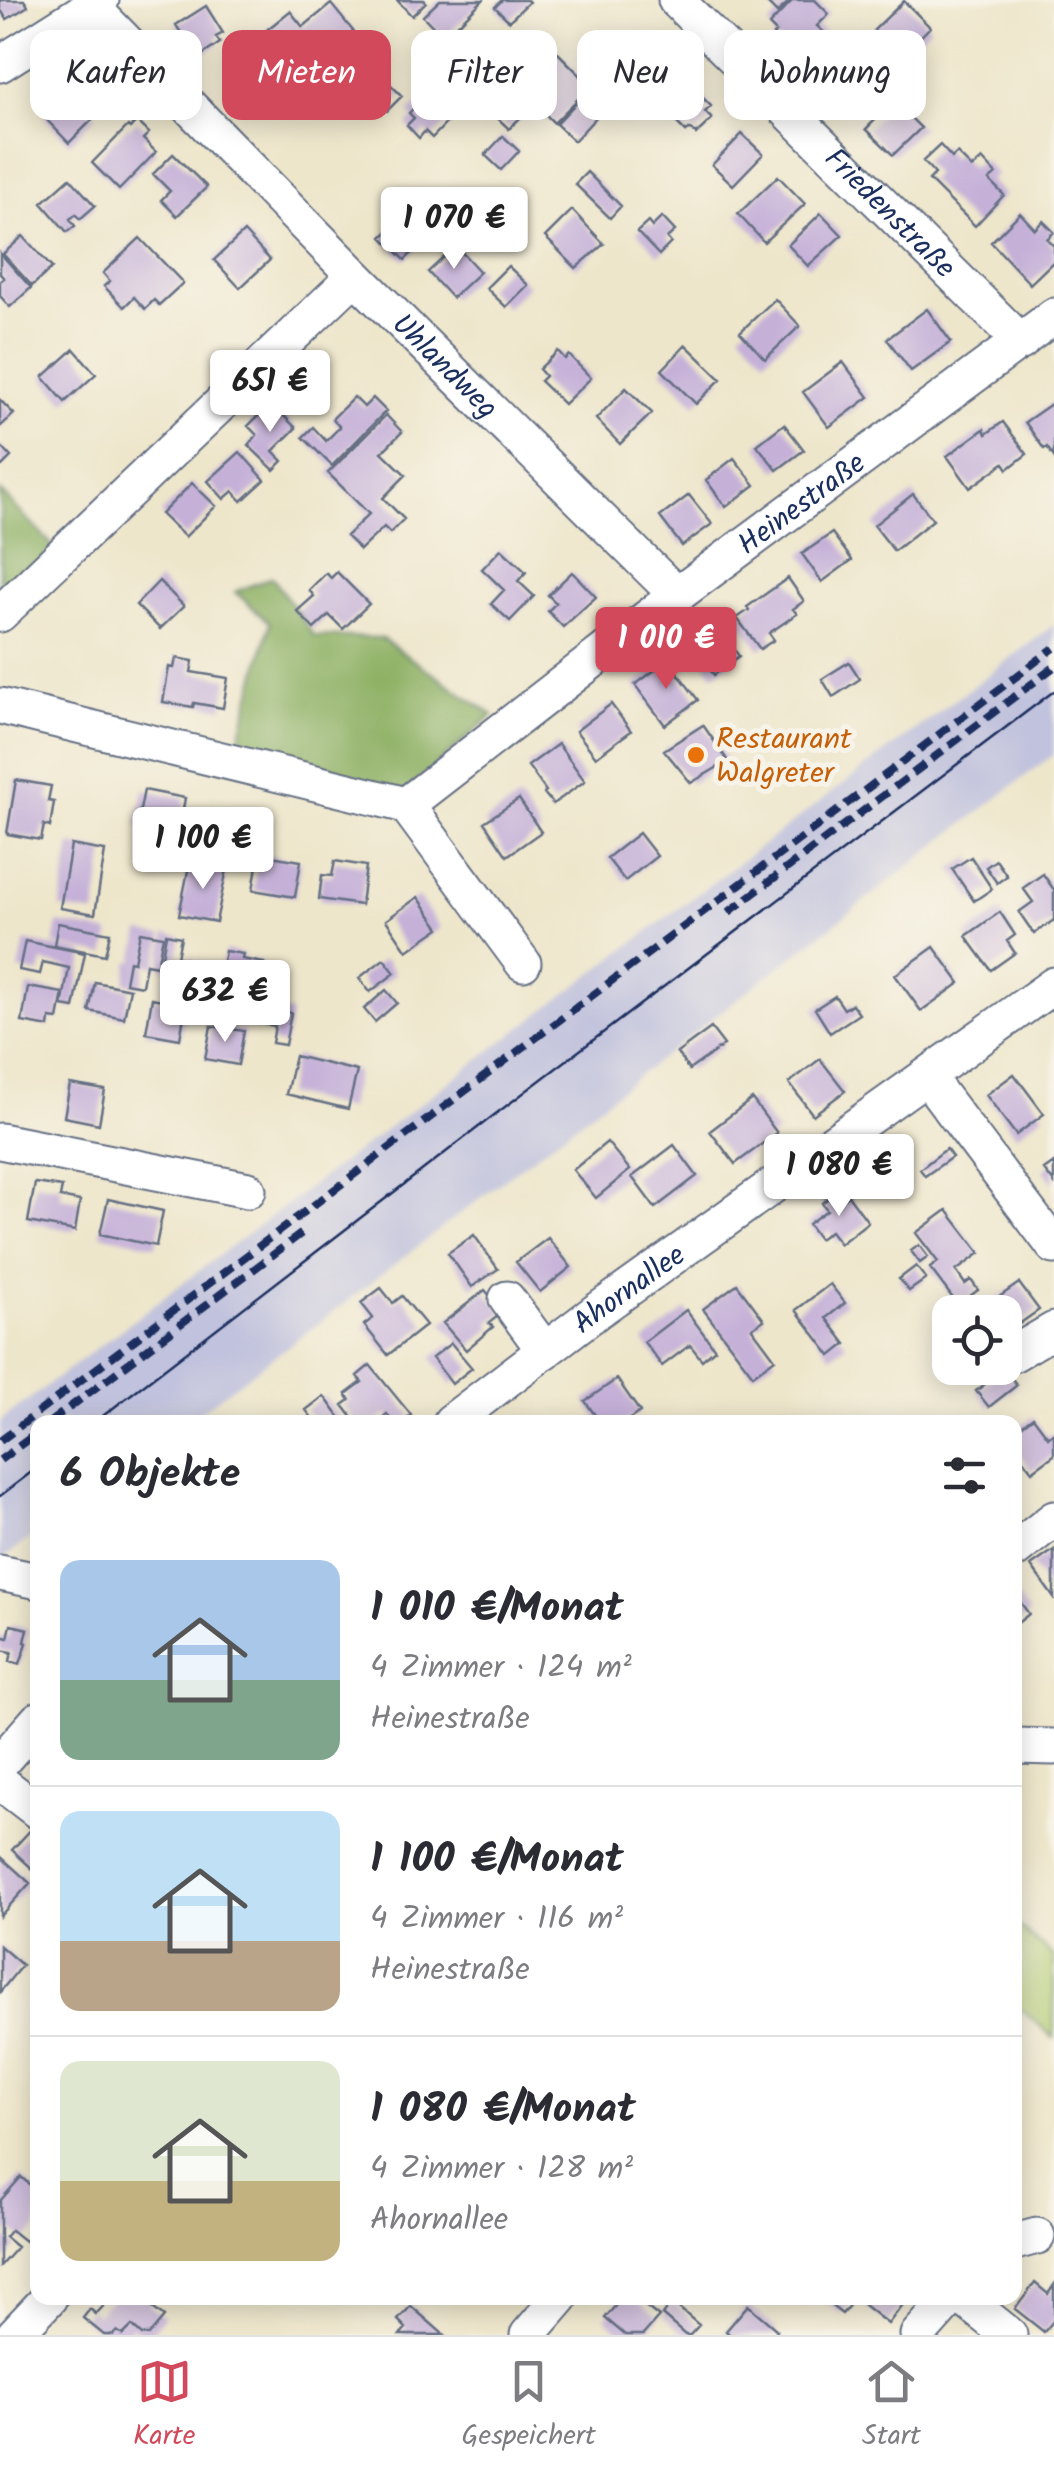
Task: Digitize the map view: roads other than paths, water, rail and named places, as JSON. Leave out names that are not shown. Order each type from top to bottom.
[{"type":"street","name":"Friedenstraße","points":[[676,0],[1021,342]]},
{"type":"street","points":[[0,64],[96,3]]},
{"type":"street","name":"Uhlandweg","points":[[96,3],[355,276],[677,596]]},
{"type":"street","points":[[0,614],[355,276]]},
{"type":"street","name":"Heinestraße","points":[[406,805],[677,596],[1054,316]]},
{"type":"street","points":[[0,706],[406,805],[523,963]]},
{"type":"street","name":"Ahornallee","points":[[460,1415],[1054,985]]},
{"type":"street","points":[[927,1076],[1054,1246]]},
{"type":"street","points":[[0,1141],[248,1190]]},
{"type":"street","points":[[506,1300],[545,1351]]},
{"type":"street","points":[[1022,1349],[1054,1330]]},
{"type":"street","points":[[1022,1545],[1054,1520]]},
{"type":"street","points":[[0,1573],[30,1579]]},
{"type":"street","points":[[0,1763],[30,1729]]},
{"type":"street","points":[[1022,1746],[1054,1747]]},
{"type":"street","points":[[0,1782],[30,1806]]},
{"type":"street","points":[[14,2335],[42,2305]]},
{"type":"street","points":[[528,2335],[554,2305]]},
{"type":"street","points":[[918,2335],[944,2305]]},
{"type":"street","points":[[972,2305],[1009,2335]]},
{"type":"tram line","points":[[104,1415],[1054,691]]},
{"type":"tram line","points":[[0,1496],[30,1473]]},
{"type":"railway","points":[[35,1415],[1054,648]]},
{"type":"railway","points":[[729,912],[1054,667]]},
{"type":"railway","points":[[59,1415],[306,1230]]},
{"type":"railway","points":[[0,1441],[30,1418]]},
{"type":"railway","points":[[0,1460],[30,1438]]},
{"type":"place","name":"Restaurant Walgreter","points":[[696,755]]}]
